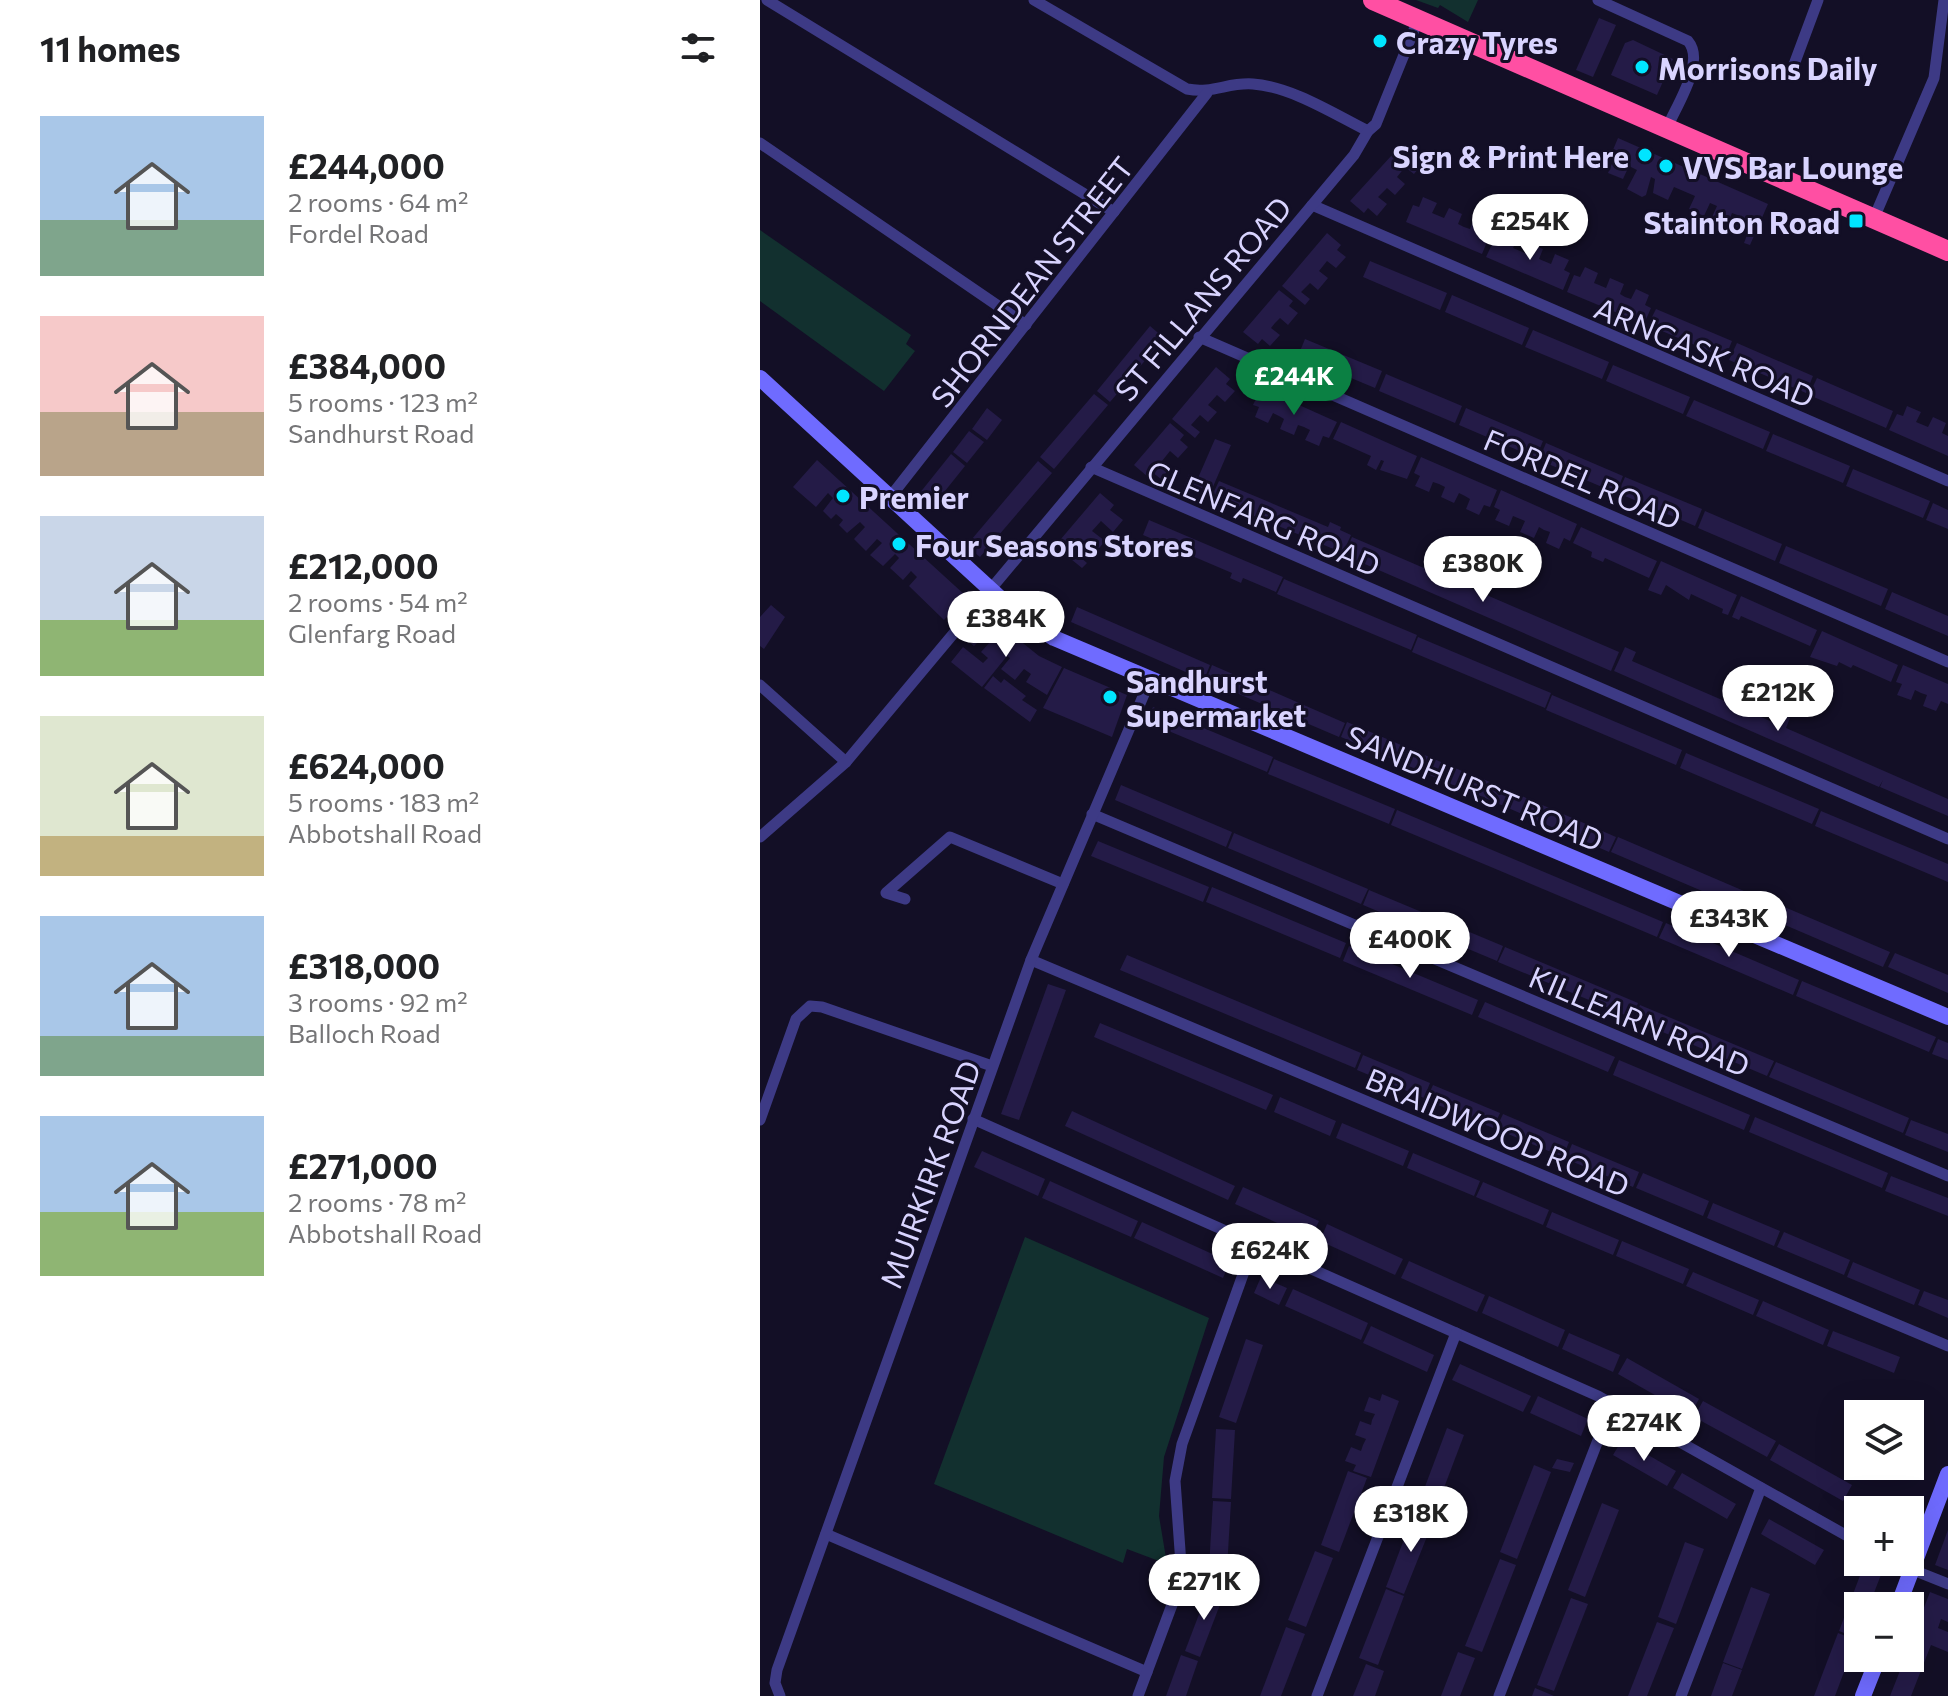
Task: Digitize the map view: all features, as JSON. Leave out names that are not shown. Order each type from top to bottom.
[{"type":"highway","points":[[1373,0],[1948,251]]},
{"type":"street","points":[[767,0],[1114,212]]},
{"type":"street","points":[[1034,0],[1156,74],[1187,89],[1207,93],[1236,84],[1268,86],[1368,131]]},
{"type":"street","points":[[1598,0],[1688,41],[1693,48],[1694,62],[1667,128]]},
{"type":"street","points":[[1792,70],[1818,0]]},
{"type":"street","points":[[1874,218],[1934,78],[1944,0]]},
{"type":"street","name":"ST FILLANS ROAD","points":[[760,837],[846,762],[1354,155],[1368,131],[1376,124],[1418,20]]},
{"type":"street","name":"SHORNDEAN STREET","points":[[891,496],[1207,93]]},
{"type":"street","points":[[760,143],[1026,325]]},
{"type":"street","name":"ARNGASK ROAD","points":[[1312,205],[1948,481]]},
{"type":"street","name":"FORDEL ROAD","points":[[1199,337],[1948,662]]},
{"type":"street","name":"SANDHURST ROAD","points":[[760,378],[992,590],[1047,635],[1948,1017]]},
{"type":"street","name":"GLENFARG ROAD","points":[[1091,467],[1948,839]]},
{"type":"street","name":"MUIRKIRK ROAD","points":[[778,1693],[777,1670],[992,1066],[1031,960],[1150,680]]},
{"type":"street","points":[[760,685],[846,762]]},
{"type":"street","name":"KILLEARN ROAD","points":[[1092,814],[1948,1176]]},
{"type":"street","points":[[905,899],[886,893],[950,837],[1063,884]]},
{"type":"street","name":"BRAIDWOOD ROAD","points":[[1031,960],[1948,1346]]},
{"type":"street","points":[[760,1120],[796,1019],[810,1006],[822,1007],[992,1066]]},
{"type":"street","points":[[973,1119],[1612,1404],[1844,1534]]},
{"type":"street","points":[[1138,1696],[1182,1578],[1176,1507],[1178,1458],[1254,1244]]},
{"type":"street","points":[[1317,1696],[1456,1333]]},
{"type":"street","points":[[1499,1696],[1612,1404]]},
{"type":"street","points":[[1924,1536],[1948,1474]]},
{"type":"street","points":[[1681,1696],[1761,1488]]},
{"type":"street","points":[[826,1534],[1147,1672]]},
{"type":"street","points":[[1924,1575],[1948,1584]]},
{"type":"street","points":[[1863,1696],[1872,1672]]},
{"type":"green space","points":[[1416,0],[1478,0],[1468,22],[1440,5],[1438,8]]},
{"type":"green space","points":[[760,230],[911,335],[906,344],[915,351],[884,391],[760,301]]},
{"type":"green space","points":[[1025,1237],[1209,1318],[1164,1457],[1159,1516],[1167,1564],[1127,1549],[1123,1563],[934,1484]]},
{"type":"building","points":[[1599,18],[1616,25],[1593,77],[1576,70]]},
{"type":"building","name":"Morrisons Daily","points":[[1633,40],[1673,59],[1657,95],[1611,75],[1625,43]]},
{"type":"building","points":[[1618,138],[1768,204],[1750,245],[1744,243],[1747,235],[1734,230],[1740,216],[1732,213],[1727,226],[1711,219],[1717,206],[1710,203],[1704,216],[1689,209],[1695,196],[1674,187],[1668,200],[1653,193],[1655,179],[1651,177],[1646,195],[1642,197],[1627,189],[1637,170],[1629,166],[1623,179],[1608,173],[1614,159],[1610,157]]},
{"type":"building","points":[[1392,155],[1418,169],[1414,174],[1405,167],[1397,177],[1405,184],[1395,195],[1387,188],[1378,197],[1387,204],[1377,216],[1368,208],[1364,213],[1350,201]]},
{"type":"building","points":[[1423,197],[1437,203],[1432,213],[1444,218],[1449,208],[1462,214],[1458,224],[1464,227],[1470,229],[1474,219],[1488,225],[1484,235],[1489,237],[1482,254],[1406,222],[1413,205],[1419,207]]},
{"type":"building","points":[[1504,232],[1518,238],[1513,248],[1525,253],[1529,243],[1543,249],[1539,259],[1551,264],[1555,254],[1569,260],[1564,270],[1570,273],[1563,290],[1486,257],[1494,240],[1500,243]]},
{"type":"building","points":[[1327,233],[1341,245],[1337,250],[1346,257],[1336,268],[1327,261],[1319,271],[1328,278],[1318,290],[1310,283],[1301,292],[1310,299],[1305,305],[1282,286]]},
{"type":"building","points":[[1370,261],[1447,293],[1440,310],[1363,277]]},
{"type":"building","points":[[1585,267],[1598,273],[1594,283],[1606,288],[1610,278],[1624,284],[1620,294],[1625,297],[1631,299],[1636,289],[1649,295],[1645,305],[1651,308],[1644,324],[1567,292],[1574,275],[1580,277]]},
{"type":"building","points":[[1279,290],[1293,301],[1289,306],[1298,313],[1288,325],[1280,318],[1275,323],[1271,328],[1280,335],[1270,346],[1262,339],[1258,344],[1243,332]]},
{"type":"building","points":[[1452,295],[1529,328],[1522,345],[1445,312]]},
{"type":"building","points":[[1656,309],[1732,341],[1725,358],[1648,325]]},
{"type":"building","points":[[1150,326],[1164,338],[1110,402],[1097,391]]},
{"type":"building","points":[[1533,330],[1609,362],[1602,379],[1525,347]]},
{"type":"building","points":[[1305,339],[1382,371],[1375,388],[1298,356]]},
{"type":"building","points":[[1737,343],[1813,376],[1806,393],[1729,360]]},
{"type":"building","points":[[1613,365],[1690,397],[1683,414],[1606,381]]},
{"type":"building","points":[[1216,367],[1230,379],[1226,384],[1235,391],[1225,402],[1217,395],[1208,405],[1217,412],[1208,422],[1200,415],[1191,425],[1200,432],[1195,438],[1172,419]]},
{"type":"building","points":[[1386,374],[1462,406],[1455,423],[1379,391]]},
{"type":"building","points":[[1817,378],[1893,411],[1886,428],[1809,395]]},
{"type":"building","points":[[1261,388],[1337,422],[1329,438],[1323,436],[1319,446],[1305,440],[1310,430],[1304,427],[1298,425],[1294,435],[1280,429],[1284,419],[1273,413],[1268,423],[1255,417],[1259,407],[1253,405]]},
{"type":"building","points":[[1094,394],[1108,405],[1054,469],[1040,457]]},
{"type":"building","points":[[1694,400],[1770,432],[1763,449],[1686,416]]},
{"type":"building","points":[[1907,406],[1921,412],[1916,422],[1928,427],[1933,417],[1946,423],[1942,433],[1948,436],[1948,456],[1889,430],[1897,414],[1903,416]]},
{"type":"building","points":[[987,408],[1002,420],[987,440],[972,429]]},
{"type":"building","points":[[1466,408],[1543,441],[1536,458],[1459,425]]},
{"type":"building","points":[[1341,422],[1417,456],[1407,479],[1380,470],[1384,461],[1381,460],[1376,470],[1367,465],[1371,456],[1333,439]]},
{"type":"building","points":[[1170,423],[1184,435],[1180,440],[1188,447],[1178,458],[1170,451],[1162,461],[1170,468],[1161,479],[1152,472],[1148,477],[1134,465]]},
{"type":"building","points":[[969,431],[984,442],[967,463],[953,452]]},
{"type":"building","points":[[1773,434],[1850,466],[1843,483],[1766,451]]},
{"type":"building","points":[[1215,439],[1231,445],[1209,496],[1184,486],[1189,474],[1198,478]]},
{"type":"building","points":[[1546,443],[1623,476],[1616,493],[1539,460]]},
{"type":"building","points":[[951,454],[965,466],[933,506],[919,494]]},
{"type":"building","points":[[1421,457],[1497,490],[1490,507],[1484,505],[1479,515],[1466,509],[1470,499],[1459,493],[1454,503],[1441,497],[1445,487],[1439,484],[1433,482],[1429,492],[1415,486],[1420,476],[1414,473]]},
{"type":"building","points":[[817,460],[966,596],[944,620],[909,586],[917,577],[911,571],[903,580],[890,568],[899,558],[895,554],[883,566],[870,555],[882,543],[877,539],[866,551],[854,539],[865,527],[860,522],[847,533],[839,525],[843,520],[836,514],[831,519],[823,511],[833,498],[828,493],[816,507],[793,487]]},
{"type":"building","points":[[1038,461],[1052,473],[980,557],[966,546]]},
{"type":"building","points":[[1853,469],[1930,501],[1923,518],[1846,486]]},
{"type":"building","points":[[1625,477],[1702,509],[1695,526],[1618,493]]},
{"type":"building","points":[[1219,481],[1328,527],[1330,522],[1341,527],[1340,530],[1351,535],[1343,553],[1211,498]]},
{"type":"building","points":[[1501,490],[1577,524],[1570,541],[1564,538],[1559,549],[1546,543],[1550,532],[1539,527],[1534,538],[1520,532],[1525,521],[1513,516],[1509,526],[1495,520],[1500,510],[1494,507]]},
{"type":"building","points":[[1100,493],[1114,505],[1110,510],[1123,520],[1113,532],[1101,521],[1092,531],[1105,541],[1095,553],[1083,542],[1078,547],[1074,552],[1087,563],[1082,568],[1055,546]]},
{"type":"building","points":[[1933,503],[1948,510],[1948,529],[1926,520]]},
{"type":"building","points":[[1705,511],[1782,544],[1775,561],[1698,528]]},
{"type":"building","points":[[1149,520],[1283,577],[1276,592],[1243,578],[1241,583],[1230,578],[1232,573],[1143,535]]},
{"type":"building","points":[[1581,527],[1657,561],[1649,578],[1605,558],[1603,562],[1591,557],[1592,552],[1573,543]]},
{"type":"building","points":[[1352,537],[1619,652],[1611,671],[1344,555]]},
{"type":"building","points":[[1786,546],[1888,589],[1881,606],[1779,563]]},
{"type":"building","points":[[1661,561],[1737,595],[1728,615],[1722,613],[1723,609],[1691,594],[1689,600],[1666,585],[1661,595],[1648,590]]},
{"type":"building","points":[[1284,579],[1417,635],[1411,650],[1277,594]]},
{"type":"building","points":[[1892,592],[1948,616],[1948,636],[1885,609]]},
{"type":"building","points":[[1741,596],[1817,630],[1810,646],[1741,616],[1739,620],[1732,617]]},
{"type":"building","points":[[771,605],[785,617],[764,649],[760,646],[760,617]]},
{"type":"building","points":[[1077,607],[1210,665],[1204,680],[1071,622]]},
{"type":"building","points":[[989,616],[1039,656],[1062,667],[1047,695],[1026,682],[1031,674],[1024,669],[1015,680],[1001,669],[1010,658],[1007,656],[982,687],[951,662],[963,647],[983,663],[988,658],[981,652],[990,642],[984,636],[974,646],[968,641]]},
{"type":"building","points":[[1822,631],[1898,665],[1891,682],[1853,665],[1851,668],[1839,662],[1837,666],[1810,657]]},
{"type":"building","points":[[1418,637],[1551,693],[1545,708],[1412,652]]},
{"type":"building","points":[[1625,647],[1636,652],[1632,661],[1743,709],[1747,701],[1755,705],[1752,713],[1777,724],[1781,714],[1790,718],[1786,728],[1948,799],[1948,816],[1880,787],[1883,780],[1879,787],[1614,671]]},
{"type":"building","points":[[1212,665],[1345,723],[1339,737],[1206,680]]},
{"type":"building","points":[[1903,665],[1948,684],[1948,704],[1941,701],[1936,711],[1923,706],[1927,695],[1915,690],[1911,700],[1897,695],[1902,684],[1896,682]]},
{"type":"building","points":[[1064,668],[1127,695],[1112,737],[1043,708]]},
{"type":"building","points":[[993,676],[1001,683],[1004,679],[1026,696],[1022,700],[1037,710],[1030,722],[984,688]]},
{"type":"building","points":[[1552,695],[1682,750],[1676,765],[1546,710]]},
{"type":"building","points":[[1153,707],[1273,757],[1267,772],[1147,722]]},
{"type":"building","points":[[1347,722],[1481,779],[1474,794],[1341,737]]},
{"type":"building","points":[[1686,753],[1819,809],[1812,824],[1680,768]]},
{"type":"building","points":[[1274,759],[1395,809],[1389,824],[1268,774]]},
{"type":"building","points":[[1483,779],[1616,837],[1609,852],[1476,794]]},
{"type":"building","points":[[1121,785],[1232,832],[1226,847],[1115,800]]},
{"type":"building","points":[[1397,810],[1663,922],[1657,937],[1391,825]]},
{"type":"building","points":[[1821,811],[1948,864],[1948,882],[1815,826]]},
{"type":"building","points":[[1234,833],[1368,889],[1361,904],[1228,848]]},
{"type":"building","points":[[1618,837],[1751,894],[1744,909],[1611,852]]},
{"type":"building","points":[[1098,841],[1209,887],[1203,902],[1091,856]]},
{"type":"building","points":[[1212,887],[1346,943],[1340,958],[1206,902]]},
{"type":"building","points":[[1369,890],[1503,946],[1497,961],[1363,905]]},
{"type":"building","points":[[1756,895],[1890,952],[1883,967],[1750,910]]},
{"type":"building","points":[[1666,923],[1799,980],[1793,995],[1659,938]]},
{"type":"building","points":[[1349,946],[1478,1000],[1472,1015],[1343,961]]},
{"type":"building","points":[[1505,947],[1638,1003],[1632,1018],[1498,962]]},
{"type":"building","points":[[1895,953],[1948,975],[1948,993],[1888,967]]},
{"type":"building","points":[[1127,955],[1361,1053],[1355,1068],[1120,970]]},
{"type":"building","points":[[1802,981],[1936,1037],[1929,1052],[1796,996]]},
{"type":"building","points":[[1048,984],[1066,990],[1019,1120],[1001,1114]]},
{"type":"building","points":[[1485,1002],[1615,1057],[1608,1072],[1478,1017]]},
{"type":"building","points":[[1640,1005],[1774,1061],[1767,1076],[1634,1020]]},
{"type":"building","points":[[1100,1023],[1273,1095],[1266,1110],[1094,1037]]},
{"type":"building","points":[[1938,1039],[1948,1043],[1948,1060],[1932,1054]]},
{"type":"building","points":[[1363,1055],[1430,1083],[1424,1098],[1357,1070]]},
{"type":"building","points":[[1619,1060],[1750,1115],[1744,1130],[1613,1075]]},
{"type":"building","points":[[1776,1062],[1909,1118],[1903,1133],[1769,1077]]},
{"type":"building","points":[[1433,1085],[1500,1113],[1493,1128],[1426,1100]]},
{"type":"building","points":[[1280,1097],[1336,1121],[1330,1136],[1274,1112]]},
{"type":"building","points":[[1072,1111],[1235,1186],[1228,1200],[1065,1126]]},
{"type":"building","points":[[1503,1114],[1569,1142],[1563,1157],[1496,1129]]},
{"type":"building","points":[[1755,1117],[1888,1173],[1882,1188],[1749,1132]]},
{"type":"building","points":[[1911,1120],[1948,1134],[1948,1152],[1905,1135]]},
{"type":"building","points":[[1342,1123],[1409,1151],[1403,1166],[1336,1138]]},
{"type":"building","points":[[1572,1144],[1639,1172],[1633,1187],[1566,1159]]},
{"type":"building","points":[[982,1151],[1045,1179],[1038,1196],[974,1167]]},
{"type":"building","points":[[1413,1153],[1480,1181],[1474,1196],[1407,1168]]},
{"type":"building","points":[[1643,1173],[1709,1201],[1703,1216],[1636,1188]]},
{"type":"building","points":[[1891,1176],[1948,1198],[1948,1216],[1885,1191]]},
{"type":"building","points":[[1050,1181],[1138,1221],[1131,1237],[1042,1198]]},
{"type":"building","points":[[1483,1182],[1549,1210],[1543,1225],[1476,1197]]},
{"type":"building","points":[[1243,1187],[1319,1221],[1311,1238],[1235,1204]]},
{"type":"building","points":[[1713,1203],[1780,1231],[1774,1246],[1707,1218]]},
{"type":"building","points":[[1552,1212],[1619,1240],[1613,1255],[1546,1227]]},
{"type":"building","points":[[1142,1222],[1230,1262],[1223,1278],[1134,1238]]},
{"type":"building","points":[[1327,1224],[1403,1259],[1395,1275],[1320,1241]]},
{"type":"building","points":[[1784,1232],[1850,1260],[1844,1275],[1777,1247]]},
{"type":"building","points":[[1622,1241],[1689,1269],[1683,1284],[1616,1256]]},
{"type":"building","points":[[1409,1261],[1485,1295],[1477,1312],[1401,1278]]},
{"type":"building","points":[[1853,1262],[1920,1290],[1914,1305],[1847,1277]]},
{"type":"building","points":[[1693,1272],[1759,1300],[1753,1315],[1686,1286]]},
{"type":"building","points":[[1261,1277],[1287,1288],[1279,1305],[1254,1293]]},
{"type":"building","points":[[1293,1289],[1368,1323],[1361,1340],[1285,1306]]},
{"type":"building","points":[[1924,1291],[1948,1300],[1948,1318],[1918,1305]]},
{"type":"building","points":[[1489,1296],[1565,1330],[1558,1347],[1482,1313]]},
{"type":"building","points":[[1763,1301],[1829,1330],[1823,1345],[1756,1316]]},
{"type":"building","points":[[1371,1326],[1434,1355],[1427,1372],[1363,1343]]},
{"type":"building","points":[[1833,1331],[1900,1357],[1894,1373],[1827,1346]]},
{"type":"building","points":[[1569,1333],[1620,1355],[1613,1372],[1562,1349]]},
{"type":"building","points":[[1246,1339],[1263,1345],[1236,1423],[1219,1417]]},
{"type":"building","points":[[1627,1358],[1699,1399],[1690,1415],[1618,1374]]},
{"type":"building","points":[[1460,1364],[1531,1396],[1523,1412],[1452,1380]]},
{"type":"building","points":[[1382,1394],[1399,1401],[1371,1477],[1353,1471],[1356,1465],[1345,1461],[1351,1447],[1361,1451],[1366,1439],[1355,1435],[1360,1421],[1371,1425],[1375,1414],[1364,1411],[1369,1397],[1380,1401]]},
{"type":"building","points":[[1538,1396],[1588,1419],[1581,1436],[1530,1413]]},
{"type":"building","points":[[1703,1401],[1776,1441],[1767,1457],[1694,1417]]},
{"type":"building","points":[[1447,1428],[1464,1435],[1431,1522],[1414,1516]]},
{"type":"building","points":[[1216,1429],[1235,1430],[1231,1499],[1212,1498]]},
{"type":"building","points":[[1622,1440],[1676,1471],[1667,1486],[1613,1455]]},
{"type":"building","points":[[1779,1444],[1852,1485],[1843,1501],[1770,1460]]},
{"type":"building","points":[[1557,1459],[1574,1463],[1570,1472],[1552,1468]]},
{"type":"building","points":[[1534,1465],[1551,1472],[1517,1559],[1500,1552]]},
{"type":"building","points":[[1348,1471],[1367,1478],[1339,1552],[1321,1545]]},
{"type":"building","points":[[1682,1473],[1736,1504],[1727,1519],[1673,1488]]},
{"type":"building","points":[[1213,1501],[1231,1502],[1226,1585],[1208,1584]]},
{"type":"building","points":[[1602,1503],[1619,1510],[1585,1597],[1568,1590]]},
{"type":"building","points":[[1412,1518],[1443,1529],[1439,1538],[1428,1534],[1404,1594],[1386,1587]]},
{"type":"building","points":[[1769,1519],[1824,1550],[1815,1565],[1761,1534]]},
{"type":"building","points":[[1948,1530],[1948,1570],[1935,1565]]},
{"type":"building","points":[[1685,1542],[1704,1549],[1676,1624],[1658,1617]]},
{"type":"building","points":[[1315,1551],[1333,1558],[1306,1627],[1288,1620]]},
{"type":"building","points":[[1500,1559],[1516,1565],[1482,1652],[1465,1646]]},
{"type":"building","points":[[1860,1576],[1880,1576],[1874,1592],[1854,1592]]},
{"type":"building","points":[[1751,1587],[1770,1594],[1742,1669],[1723,1662]]},
{"type":"building","points":[[1209,1588],[1224,1594],[1200,1657],[1185,1651]]},
{"type":"building","points":[[1386,1589],[1404,1596],[1378,1665],[1359,1658]]},
{"type":"building","points":[[1930,1592],[1948,1599],[1948,1622],[1941,1619],[1938,1628],[1948,1632],[1948,1652],[1931,1645],[1924,1663],[1924,1608]]},
{"type":"building","points":[[1571,1598],[1588,1604],[1554,1691],[1537,1685]]},
{"type":"building","points":[[1657,1622],[1674,1628],[1647,1696],[1628,1696]]},
{"type":"building","points":[[1286,1627],[1305,1634],[1281,1696],[1260,1696]]},
{"type":"building","points":[[1838,1633],[1844,1635],[1844,1672],[1835,1696],[1814,1696]]},
{"type":"building","points":[[1458,1652],[1475,1658],[1460,1696],[1441,1696]]},
{"type":"building","points":[[1181,1655],[1198,1661],[1186,1696],[1166,1696]]},
{"type":"building","points":[[1723,1663],[1742,1670],[1732,1696],[1711,1696]]},
{"type":"building","points":[[1366,1664],[1384,1671],[1375,1696],[1353,1696]]},
{"type":"building","points":[[1899,1672],[1920,1672],[1911,1696],[1890,1696]]},
{"type":"building","points":[[1535,1688],[1554,1696],[1532,1696]]},
{"type":"place","name":"Crazy Tyres","points":[[1380,41]]},
{"type":"place","name":"Morrisons Daily","points":[[1642,67]]},
{"type":"place","name":"Sign & Print Here","points":[[1645,155]]},
{"type":"place","name":"VVS Bar Lounge","points":[[1666,166]]},
{"type":"place","name":"Stainton Road","points":[[1856,221]]},
{"type":"place","name":"Premier","points":[[843,496]]},
{"type":"place","name":"Four Seasons Stores","points":[[899,544]]},
{"type":"place","name":"Sandhurst Supermarket","points":[[1110,697]]}]
